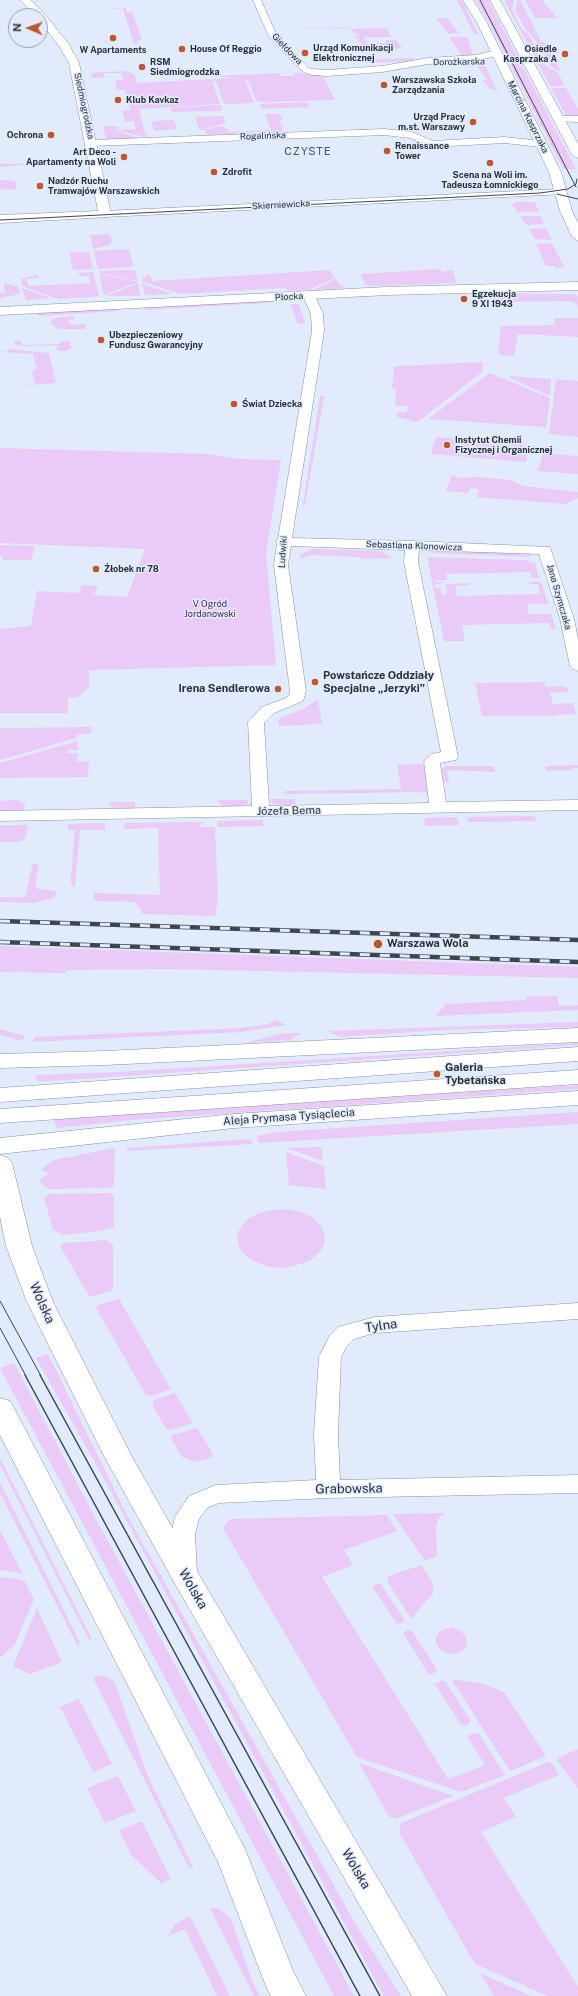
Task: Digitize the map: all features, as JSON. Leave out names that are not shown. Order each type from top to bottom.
[{"type":"main road","name":"Siedmiogrodzka","points":[[25,0],[34,5],[64,45],[74,63],[105,214]]},
{"type":"main road","name":"Marcina Kasprzaka","points":[[468,0],[555,172],[566,211],[578,237]]},
{"type":"main road","points":[[495,0],[578,155]]},
{"type":"main road","name":"Skierniewicka","points":[[0,219],[105,214]]},
{"type":"main road","name":"Płocka","points":[[0,311],[402,291],[578,286]]},
{"type":"main road","points":[[0,1061],[113,1058],[578,1035]]},
{"type":"main road","points":[[0,1095],[578,1054]]},
{"type":"main road","name":"Aleja Prymasa Tysiąclecia","points":[[0,1116],[578,1077]]},
{"type":"main road","name":"Aleja Prymasa Tysiąclecia","points":[[0,1146],[234,1121],[578,1098]]},
{"type":"main road","name":"Wolska","points":[[0,1162],[19,1246],[40,1302],[118,1456],[184,1574],[430,1996]]},
{"type":"main road","points":[[0,1408],[233,1858],[279,1978],[289,1996]]},
{"type":"street","name":"Giełdowa","points":[[257,0],[272,35],[306,70],[312,72]]},
{"type":"street","name":"Dorożkarska","points":[[312,72],[323,73],[375,70],[416,63],[476,58],[496,53]]},
{"type":"street","name":"Dorożkarska","points":[[416,63],[482,61],[501,64]]},
{"type":"street","points":[[559,119],[578,119]]},
{"type":"street","name":"Rogalińska","points":[[91,143],[381,132],[404,134],[430,143]]},
{"type":"street","points":[[430,143],[511,137],[535,132]]},
{"type":"street","points":[[430,143],[504,140],[542,144]]},
{"type":"street","name":"Skierniewicka","points":[[105,214],[561,192]]},
{"type":"street","name":"Ludwiki","points":[[261,811],[256,722],[268,710],[292,701],[296,698],[298,692],[281,565],[283,542],[318,331],[317,314],[308,296]]},
{"type":"street","name":"Sebastiana Klonowicza","points":[[283,542],[545,550]]},
{"type":"street","points":[[413,546],[411,562],[450,756],[438,757],[432,761],[438,807]]},
{"type":"street","name":"Jana Szymczaka","points":[[545,550],[567,619],[571,642],[578,666]]},
{"type":"street","name":"Józefa Bema","points":[[0,816],[578,805]]},
{"type":"street","name":"Tylna","points":[[328,1489],[326,1434],[330,1357],[338,1341],[346,1333],[375,1325],[578,1311]]},
{"type":"street","name":"Grabowska","points":[[184,1574],[183,1534],[188,1517],[198,1502],[216,1494],[328,1489],[578,1484]]},
{"type":"green space","points":[[457,0],[461,0],[463,3],[478,34],[474,34]]},
{"type":"green space","points":[[476,0],[488,0],[576,169],[563,169],[492,28]]},
{"type":"green space","points":[[504,0],[514,0],[512,9],[521,28],[531,38],[546,66],[558,73],[565,86],[550,86]]},
{"type":"green space","points":[[518,0],[520,0],[541,41],[545,43],[561,72],[550,66],[534,38],[525,29],[515,9]]},
{"type":"green space","points":[[525,0],[542,0],[557,18],[535,18]]},
{"type":"green space","points":[[126,8],[127,12],[132,12],[142,40],[137,41],[138,44],[134,44],[123,9],[100,9]]},
{"type":"green space","points":[[436,18],[447,18],[458,32],[462,33],[448,34]]},
{"type":"green space","points":[[350,27],[370,59],[413,58],[415,61],[365,63],[364,62],[370,61],[350,28],[283,29]]},
{"type":"green space","points":[[386,28],[392,37],[364,37],[370,47],[368,43],[386,43],[385,40],[396,40],[402,48],[365,51],[357,36],[360,36],[352,29]]},
{"type":"green space","points":[[449,37],[467,37],[473,55],[462,56]]},
{"type":"green space","points":[[468,64],[485,65],[497,91],[490,89],[482,80],[487,80],[476,65]]},
{"type":"green space","points":[[125,71],[134,74],[137,83],[233,78],[214,76],[283,73],[277,76],[295,76],[293,73],[298,73],[323,76],[335,100],[264,102],[256,100],[248,80],[245,80],[254,103],[224,104],[216,81],[212,81],[220,104],[139,109],[146,137],[106,128],[139,138],[106,139],[103,126],[117,126],[118,130],[136,129],[134,121],[125,122],[122,110],[131,110],[125,90],[117,90],[115,80],[123,80],[122,73],[104,73],[105,77],[92,78],[91,73]]},
{"type":"green space","points":[[551,88],[566,88],[578,109],[578,117],[565,114]]},
{"type":"green space","points":[[307,102],[310,107],[262,109],[260,104]]},
{"type":"green space","points":[[221,105],[222,109],[220,111],[172,112],[171,108],[148,109]]},
{"type":"green space","points":[[265,114],[280,114],[283,120],[279,121],[284,131],[207,135],[205,130],[220,126],[228,129],[228,132],[271,130]]},
{"type":"green space","points":[[223,116],[226,123],[201,130],[199,129],[195,117]]},
{"type":"green space","points":[[174,120],[177,129],[154,131],[151,121]]},
{"type":"green space","points":[[54,163],[55,167],[19,165],[0,167],[0,164]]},
{"type":"green space","points":[[0,180],[15,181],[17,189],[0,190]]},
{"type":"green space","points":[[516,202],[535,202],[539,212],[517,212],[512,204]]},
{"type":"green space","points":[[520,216],[541,216],[544,224],[526,225]]},
{"type":"green space","points":[[546,228],[552,240],[535,239],[529,229]]},
{"type":"green space","points":[[109,234],[112,242],[110,245],[93,249],[90,235]]},
{"type":"green space","points":[[550,243],[553,245],[564,267],[556,268],[555,266],[546,266],[536,244]]},
{"type":"green space","points":[[129,249],[133,265],[130,267],[98,269],[94,251]]},
{"type":"green space","points":[[70,252],[89,252],[93,269],[77,270],[72,268]]},
{"type":"green space","points":[[440,269],[442,272],[453,270],[456,283],[369,286],[365,284],[361,274]]},
{"type":"green space","points":[[135,270],[138,281],[99,273],[100,271]]},
{"type":"green space","points":[[330,270],[334,278],[308,290],[292,291],[284,288],[180,294],[141,281],[144,280],[141,279],[150,274],[152,281]]},
{"type":"green space","points":[[93,272],[99,296],[97,297],[57,299],[22,286],[21,279],[38,275],[39,278],[27,279],[28,286],[90,283],[89,276],[79,276],[78,273]]},
{"type":"green space","points":[[99,274],[138,282],[104,295]]},
{"type":"green space","points":[[337,278],[338,283],[345,288],[313,290]]},
{"type":"green space","points":[[4,283],[18,287],[20,294],[0,298],[0,293],[5,293]]},
{"type":"green space","points":[[138,283],[140,296],[106,296]]},
{"type":"green space","points":[[142,284],[173,294],[145,295]]},
{"type":"green space","points":[[22,288],[51,298],[26,300]]},
{"type":"green space","points":[[493,293],[572,294],[578,296],[578,309],[576,303],[569,301],[494,302],[492,295]]},
{"type":"green space","points":[[272,301],[268,303],[144,310],[147,307]]},
{"type":"green space","points":[[290,304],[299,304],[305,323],[298,324]]},
{"type":"green space","points":[[116,309],[119,311],[41,316],[38,316],[36,311]]},
{"type":"green space","points":[[74,316],[74,319],[68,322],[72,325],[85,324],[86,329],[59,329],[50,323],[54,318]]},
{"type":"green space","points":[[554,318],[578,318],[578,337],[518,334],[514,356],[501,355],[498,353],[501,326],[555,325]]},
{"type":"green space","points":[[21,341],[21,345],[60,344],[60,341],[68,341],[70,342],[71,348],[64,351],[55,350],[59,345],[21,346],[14,344],[14,342]]},
{"type":"green space","points":[[8,349],[49,353],[56,383],[0,387],[35,384],[32,371],[38,368],[36,367],[33,354],[0,352],[8,351]]},
{"type":"green space","points":[[483,362],[482,372],[424,417],[416,422],[397,417],[397,412],[407,412],[408,406],[395,406],[396,390],[392,388],[394,368],[397,366]]},
{"type":"green space","points":[[490,373],[550,398],[546,427],[428,419]]},
{"type":"green space","points":[[510,376],[551,379],[550,396],[510,378]]},
{"type":"green space","points":[[556,379],[578,381],[578,437],[549,434]]},
{"type":"green space","points":[[320,396],[324,396],[305,505],[303,505]]},
{"type":"green space","points":[[451,436],[524,442],[522,448]]},
{"type":"green space","points":[[436,437],[492,443],[526,451],[528,454],[526,462],[431,454]]},
{"type":"green space","name":"V Ogród Jordanowski","points":[[0,448],[209,454],[240,459],[281,460],[266,553],[276,665],[89,670],[89,687],[78,697],[68,698],[68,713],[0,713],[0,629],[31,626],[37,591],[78,593],[82,585],[98,586],[94,595],[127,597],[145,549],[0,543]]},
{"type":"green space","points":[[543,453],[578,456],[578,474],[538,471]]},
{"type":"green space","points":[[452,475],[460,478],[475,477],[510,480],[523,486],[578,492],[578,498],[565,504],[477,497],[479,489],[470,488],[468,493],[446,491]]},
{"type":"green space","points":[[0,545],[35,546],[31,560],[2,560],[3,556],[0,555]]},
{"type":"green space","points":[[312,549],[379,551],[393,558],[361,559],[361,557],[311,555],[300,559],[301,554]]},
{"type":"green space","points":[[428,549],[530,552],[531,557],[433,553],[428,551]]},
{"type":"green space","points":[[427,557],[524,560],[535,563],[539,578],[532,578],[530,572],[446,574],[447,580],[436,580],[436,582],[447,582],[434,585],[435,588],[440,588],[442,595],[447,595],[446,584],[469,583],[469,585],[455,586],[457,596],[540,594],[538,584],[529,584],[529,582],[538,581],[542,584],[548,604],[527,604],[529,614],[551,614],[556,629],[551,629],[549,623],[462,625],[465,641],[444,641]]},
{"type":"green space","points":[[544,682],[546,687],[562,686],[568,689],[569,692],[550,693],[553,704],[573,703],[576,714],[555,716],[482,716],[475,683]]},
{"type":"green space","points":[[318,699],[322,724],[279,726],[278,720],[282,717],[304,709]]},
{"type":"green space","points":[[92,727],[91,734],[77,734],[76,738],[0,760],[0,728]]},
{"type":"green space","points":[[78,741],[78,750],[69,750],[67,753],[78,753],[77,762],[89,761],[88,777],[0,778],[0,763]]},
{"type":"green space","points":[[423,764],[426,766],[429,792],[285,794],[285,791],[401,789],[397,765]]},
{"type":"green space","points":[[578,765],[578,768],[572,768],[572,770],[546,771],[545,767],[547,766]]},
{"type":"green space","points":[[446,766],[493,766],[496,772],[447,770],[449,783],[444,782],[442,768]]},
{"type":"green space","points":[[269,799],[295,799],[296,805],[281,806],[272,803]]},
{"type":"green space","points":[[17,800],[25,804],[24,810],[0,810],[0,801]]},
{"type":"green space","points":[[217,800],[248,800],[248,804],[224,807]]},
{"type":"green space","points":[[108,802],[135,802],[135,808],[114,808]]},
{"type":"green space","points":[[466,817],[535,817],[536,821],[469,822]]},
{"type":"green space","points":[[425,818],[457,818],[459,825],[427,826],[424,824]]},
{"type":"green space","points":[[263,820],[263,826],[217,827],[218,821]]},
{"type":"green space","points":[[203,822],[199,827],[215,827],[218,900],[215,916],[142,914],[139,907],[134,902],[96,901],[93,898],[94,893],[160,895],[158,828],[124,829],[125,823]]},
{"type":"green space","points":[[105,823],[105,830],[80,830],[75,887],[71,884],[71,877],[75,830],[68,830],[68,824]]},
{"type":"green space","points":[[0,825],[28,825],[26,836],[21,842],[0,842]]},
{"type":"green space","points":[[33,863],[39,865],[35,885],[38,889],[55,891],[57,893],[54,898],[33,903],[0,902],[0,897],[25,897]]},
{"type":"green space","points":[[0,946],[578,967],[578,978],[169,969],[66,970],[66,973],[0,972]]},
{"type":"green space","points":[[527,996],[557,996],[559,1006],[578,1005],[578,1010],[436,1016],[445,1004],[526,1000]]},
{"type":"green space","points":[[276,1020],[286,1025],[241,1032],[33,1042],[35,1037],[241,1028],[268,1024]]},
{"type":"green space","points":[[578,1022],[578,1027],[444,1030],[340,1037],[328,1031]]},
{"type":"green space","points":[[0,1029],[25,1036],[22,1041],[0,1035]]},
{"type":"green space","points":[[285,1033],[302,1033],[290,1040],[245,1043]]},
{"type":"green space","points":[[578,1043],[578,1045],[38,1082],[35,1075],[120,1072]]},
{"type":"green space","points":[[578,1085],[578,1089],[133,1120],[57,1128],[53,1119]]},
{"type":"green space","points":[[578,1112],[578,1124],[259,1143],[257,1136],[278,1132]]},
{"type":"green space","points":[[251,1139],[252,1144],[127,1151],[127,1148]]},
{"type":"green space","points":[[321,1147],[323,1161],[287,1148]]},
{"type":"green space","points":[[115,1148],[114,1185],[110,1188],[50,1189],[41,1184],[40,1179],[49,1173],[41,1170],[53,1160]]},
{"type":"green space","points":[[286,1152],[324,1166],[326,1189],[289,1185]]},
{"type":"green space","points":[[110,1193],[114,1196],[114,1227],[101,1231],[63,1235],[53,1230],[44,1197],[50,1194]]},
{"type":"green space","points":[[287,1209],[301,1212],[313,1218],[321,1226],[325,1235],[324,1245],[319,1253],[309,1261],[283,1268],[269,1267],[246,1256],[239,1247],[237,1237],[240,1228],[248,1219],[259,1213]]},
{"type":"green space","points":[[106,1240],[113,1244],[113,1290],[94,1296],[89,1296],[60,1246],[64,1243]]},
{"type":"green space","points":[[119,1299],[171,1389],[152,1396],[146,1395],[96,1308],[98,1305]]},
{"type":"green space","points":[[48,1354],[128,1517],[356,1925],[401,1996],[384,1996],[98,1468],[36,1358]]},
{"type":"green space","points":[[14,1363],[96,1519],[354,1996],[334,1996],[0,1368]]},
{"type":"green space","points":[[175,1393],[193,1423],[170,1430],[166,1429],[152,1405],[154,1400]]},
{"type":"green space","points":[[197,1428],[213,1454],[210,1458],[197,1462],[182,1457],[171,1438],[172,1435]]},
{"type":"green space","points":[[0,1458],[92,1639],[89,1640],[0,1465]]},
{"type":"green space","points":[[0,1482],[80,1643],[78,1647],[0,1493]]},
{"type":"green space","points":[[446,1513],[439,1518],[436,1526],[437,1556],[425,1561],[393,1514]]},
{"type":"green space","points":[[387,1515],[397,1531],[344,1550],[353,1565],[322,1577],[448,1779],[485,1765],[467,1736],[475,1733],[479,1734],[505,1775],[461,1792],[357,1757],[223,1528],[230,1519]]},
{"type":"green space","points":[[0,1530],[22,1573],[0,1570]]},
{"type":"green space","points":[[421,1565],[433,1583],[433,1593],[411,1619],[387,1581],[389,1576]]},
{"type":"green space","points":[[0,1577],[18,1579],[25,1582],[34,1599],[15,1644],[0,1658]]},
{"type":"green space","points":[[380,1583],[404,1619],[404,1622],[397,1624],[372,1586]]},
{"type":"green space","points":[[37,1608],[62,1662],[30,1674],[13,1666]]},
{"type":"green space","points":[[453,1628],[465,1635],[467,1641],[466,1647],[461,1652],[454,1654],[446,1653],[436,1644],[436,1638],[439,1632],[445,1629]]},
{"type":"green space","points":[[408,1630],[412,1631],[436,1668],[436,1672],[429,1675],[403,1633]]},
{"type":"green space","points":[[101,1675],[114,1681],[149,1779],[193,1867],[189,1868],[93,1678]]},
{"type":"green space","points":[[451,1679],[483,1684],[504,1692],[546,1756],[510,1771]]},
{"type":"green space","points":[[442,1681],[446,1682],[470,1720],[469,1724],[462,1726],[435,1684]]},
{"type":"green space","points":[[79,1699],[112,1764],[93,1772],[60,1707]]},
{"type":"green space","points":[[578,1749],[578,1789],[557,1760],[558,1758]]},
{"type":"green space","points":[[548,1762],[553,1764],[559,1775],[504,1798],[516,1817],[481,1832],[578,1987],[578,1996],[548,1996],[475,1964],[399,1832],[401,1823]]},
{"type":"green space","points":[[359,1763],[453,1796],[398,1818],[389,1817]]},
{"type":"green space","points":[[118,1776],[136,1811],[105,1823],[87,1788]]},
{"type":"green space","points":[[142,1821],[171,1879],[161,1883],[132,1856],[119,1830]]},
{"type":"green space","points":[[210,1908],[218,1908],[231,1919],[252,1981],[260,1996],[254,1996]]},
{"type":"green space","points":[[190,1916],[230,1996],[217,1996],[185,1929],[168,1936],[175,1924]]},
{"type":"green space","points":[[480,1973],[531,1996],[494,1996]]},
{"type":"tram line","points":[[480,0],[575,185]]},
{"type":"tram line","points":[[575,185],[577,179]]},
{"type":"tram line","points":[[0,220],[540,193],[568,189],[575,185]]},
{"type":"tram line","points":[[557,194],[578,199]]},
{"type":"tram line","points":[[0,1301],[41,1376]]},
{"type":"tram line","points":[[0,1328],[26,1376]]},
{"type":"tram line","points":[[25,1375],[360,1996]]},
{"type":"tram line","points":[[40,1375],[380,1996]]},
{"type":"railway","points":[[0,921],[578,940]]},
{"type":"railway","points":[[0,942],[578,962]]},
{"type":"place","name":"W Apartaments","points":[[113,38]]},
{"type":"place","name":"House Of Reggio","points":[[182,49]]},
{"type":"place","name":"Urząd Komunikacji Elektronicznej","points":[[305,53]]},
{"type":"place","name":"Osiedle Kasprzaka A","points":[[565,54]]},
{"type":"place","name":"RSM Siedmiogrodzka","points":[[142,67]]},
{"type":"place","name":"Warszawska Szkoła Zarządzania","points":[[384,85]]},
{"type":"place","name":"Klub Kavkaz","points":[[118,100]]},
{"type":"place","name":"Urząd Pracy m.st. Warszawy","points":[[473,122]]},
{"type":"place","name":"Ochrona","points":[[51,135]]},
{"type":"place","name":"Renaissance Tower","points":[[387,151]]},
{"type":"place","name":"Art Deco - Apartamenty na Woli","points":[[124,157]]},
{"type":"place","name":"Scena na Woli im. Tadeusza Łomnickiego","points":[[490,163]]},
{"type":"place","name":"Zdrofit","points":[[214,172]]},
{"type":"place","name":"Nadzór Ruchu Tramwajów Warszawskich","points":[[40,186]]},
{"type":"place","name":"Egzekucja 9 XI 1943","points":[[464,299]]},
{"type":"place","name":"Ubezpieczeniowy Fundusz Gwarancyjny","points":[[101,340]]},
{"type":"place","name":"Świat Dziecka","points":[[234,404]]},
{"type":"place","name":"Instytut Chemii Fizycznej i Organicznej","points":[[447,445]]},
{"type":"place","name":"Żłobek nr 78","points":[[96,569]]},
{"type":"place","name":"Powstańcze Oddziały Specjalne „Jerzyki”","points":[[315,682]]},
{"type":"place","name":"Irena Sendlerowa","points":[[278,689]]},
{"type":"place","name":"Warszawa Wola","points":[[378,944]]},
{"type":"place","name":"Galeria Tybetańska","points":[[437,1074]]},
{"type":"district","name":"CZYSTE","points":[[308,152]]}]
